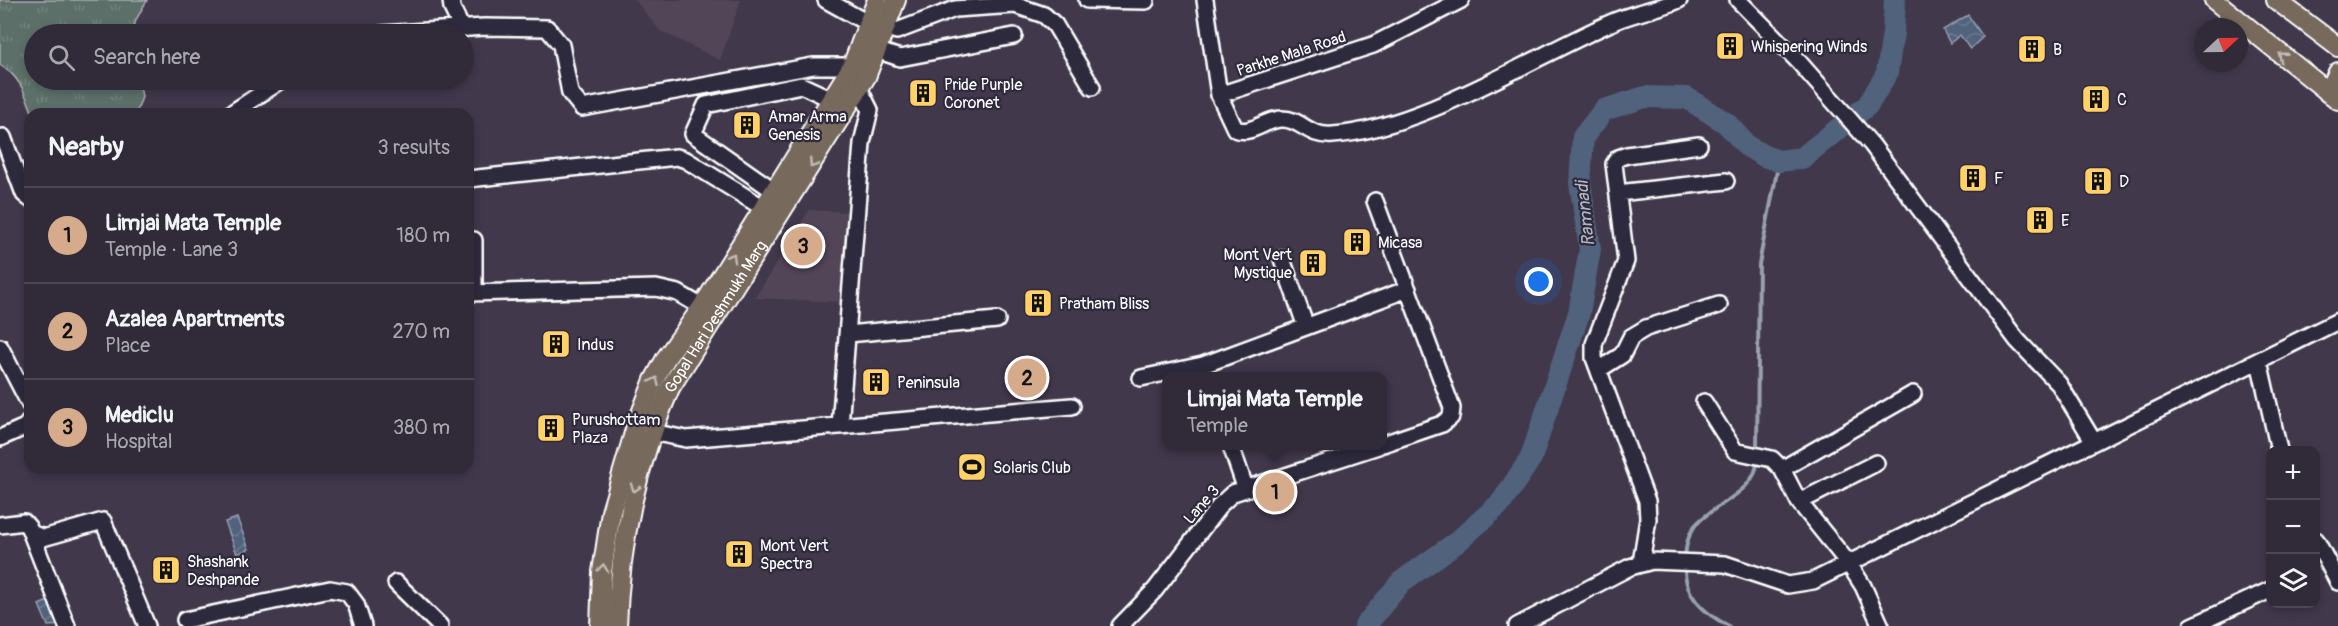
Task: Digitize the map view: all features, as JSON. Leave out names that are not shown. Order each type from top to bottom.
[{"type":"main road","name":"Gopal Hari Deshmukh Marg","points":[[877,0],[877,27]]},
{"type":"main road","name":"Gopal Hari Deshmukh Marg","points":[[617,626],[619,574],[628,516],[652,432],[681,367],[859,77],[877,27],[896,0]]},
{"type":"main road","points":[[2214,0],[2333,97],[2338,72]]},
{"type":"main road","points":[[2276,0],[2338,47]]},
{"type":"main road","name":"Gopal Hari Deshmukh Marg","points":[[600,626],[606,537],[636,426],[666,358],[702,307],[831,99],[859,77]]},
{"type":"street","points":[[451,0],[460,24]]},
{"type":"street","points":[[826,0],[877,27],[897,31],[913,27],[955,9],[1033,0]]},
{"type":"street","points":[[1087,0],[1146,1]]},
{"type":"street","name":"Parkhe Mala Road","points":[[1205,0],[1219,95],[1373,45],[1461,0]]},
{"type":"street","points":[[1219,95],[1235,129],[1241,131],[1286,119],[1312,134],[1354,133],[1426,111],[1613,22],[1680,0]]},
{"type":"street","points":[[1738,0],[1798,61],[1872,145],[2017,340],[2059,384],[2094,442]]},
{"type":"street","points":[[1012,4],[1044,15],[1055,25],[1092,87]]},
{"type":"street","points":[[474,29],[547,28],[561,45],[570,93],[582,108],[813,66],[859,77],[870,110],[862,143],[840,426]]},
{"type":"street","points":[[870,48],[900,58],[1014,36]]},
{"type":"street","points":[[773,190],[693,134],[706,105],[801,85],[831,99]]},
{"type":"street","points":[[239,108],[267,90]]},
{"type":"street","points":[[0,138],[3,137],[24,194]]},
{"type":"street","points":[[1647,562],[1647,501],[1600,369],[1594,358],[1594,344],[1626,261],[1614,164],[1618,158],[1699,145]]},
{"type":"street","points":[[474,178],[677,157],[686,160],[762,207]]},
{"type":"street","points":[[1618,193],[1726,181]]},
{"type":"street","points":[[1376,201],[1452,408],[1451,417],[1442,424],[1387,443]]},
{"type":"street","points":[[1282,259],[1306,327]]},
{"type":"street","points":[[474,293],[656,288],[678,293],[702,307]]},
{"type":"street","points":[[1205,371],[1306,327],[1408,289]]},
{"type":"street","points":[[1600,369],[1623,355],[1631,337],[1646,328],[1719,305]]},
{"type":"street","points":[[848,334],[997,320]]},
{"type":"street","points":[[1517,626],[1647,562],[1725,564],[1788,585],[1813,580],[2338,321]]},
{"type":"street","points":[[0,347],[24,393]]},
{"type":"street","points":[[2259,361],[2278,446]]},
{"type":"street","points":[[1142,378],[1162,376]]},
{"type":"street","points":[[1777,464],[1913,394]]},
{"type":"street","points":[[1704,402],[1735,451],[1747,452],[1777,464],[1799,502],[1849,564],[1863,586],[1881,626]]},
{"type":"street","points":[[652,432],[686,439],[1072,406]]},
{"type":"street","points":[[0,438],[24,427]]},
{"type":"street","points":[[1232,450],[1245,487]]},
{"type":"street","name":"Lane 3","points":[[1120,626],[1155,591],[1221,504],[1233,493],[1245,487],[1365,450]]},
{"type":"street","points":[[1799,502],[1876,463]]},
{"type":"street","points":[[31,533],[43,538],[103,521],[142,624]]},
{"type":"street","points":[[0,525],[24,522],[31,533],[67,626]]},
{"type":"street","points":[[2322,566],[2338,582]]},
{"type":"street","points":[[396,583],[441,626]]},
{"type":"street","points":[[185,620],[330,589],[347,592],[356,604],[363,626]]},
{"type":"street","points":[[2193,626],[2266,592]]},
{"type":"shaded area","points":[[635,0],[741,0],[720,60],[660,31]]},
{"type":"shaded area","points":[[809,210],[852,212],[844,302],[755,298]]},
{"type":"green space","points":[[0,0],[147,0],[135,24],[24,24],[24,90],[141,90],[142,97],[138,108],[30,108],[17,80],[0,65]]},
{"type":"water","points":[[1968,15],[1983,37],[1970,49],[1960,35],[1950,43],[1943,30]]},
{"type":"water","points":[[237,518],[249,549],[237,554],[225,522]]},
{"type":"water","points":[[50,600],[61,625],[48,626],[39,605]]},
{"type":"waterway","name":"Ramnadi","points":[[1365,626],[1401,582],[1457,542],[1501,503],[1531,458],[1579,313],[1590,249],[1580,183],[1583,137],[1604,110],[1645,97],[1687,98],[1726,123],[1747,146],[1764,156],[1779,161],[1802,158],[1868,105],[1887,73],[1895,0]]},
{"type":"waterway","points":[[1757,451],[1759,264],[1779,161]]},
{"type":"waterway","points":[[1685,558],[1688,538],[1694,527],[1749,482],[1755,472],[1757,461]]},
{"type":"waterway","points":[[1685,566],[1688,586],[1697,602],[1712,616],[1729,626]]},
{"type":"place","name":"Whispering Winds","points":[[1730,46]]},
{"type":"place","name":"B","points":[[2032,49]]},
{"type":"place","name":"Pride Purple Coronet","points":[[923,93]]},
{"type":"place","name":"C","points":[[2096,99]]},
{"type":"place","name":"Amar Arma Genesis","points":[[747,125]]},
{"type":"place","name":"F","points":[[1973,178]]},
{"type":"place","name":"D","points":[[2098,181]]},
{"type":"place","name":"E","points":[[2040,220]]},
{"type":"place","name":"Micasa","points":[[1357,242]]},
{"type":"place","name":"Mediclu","points":[[803,246]]},
{"type":"place","name":"Mont Vert Mystique","points":[[1313,263]]},
{"type":"place","name":"Pratham Bliss","points":[[1038,303]]},
{"type":"place","name":"Indus","points":[[556,344]]},
{"type":"place","name":"Azalea Apartments","points":[[1027,378]]},
{"type":"place","name":"Peninsula","points":[[876,382]]},
{"type":"place","name":"Purushottam Plaza","points":[[551,428]]},
{"type":"place","name":"Solaris Club","points":[[972,467]]},
{"type":"place","name":"Limjai Mata Temple","points":[[1275,492]]},
{"type":"place","name":"Mont Vert Spectra","points":[[739,554]]},
{"type":"place","name":"Shashank Deshpande","points":[[166,570]]}]
